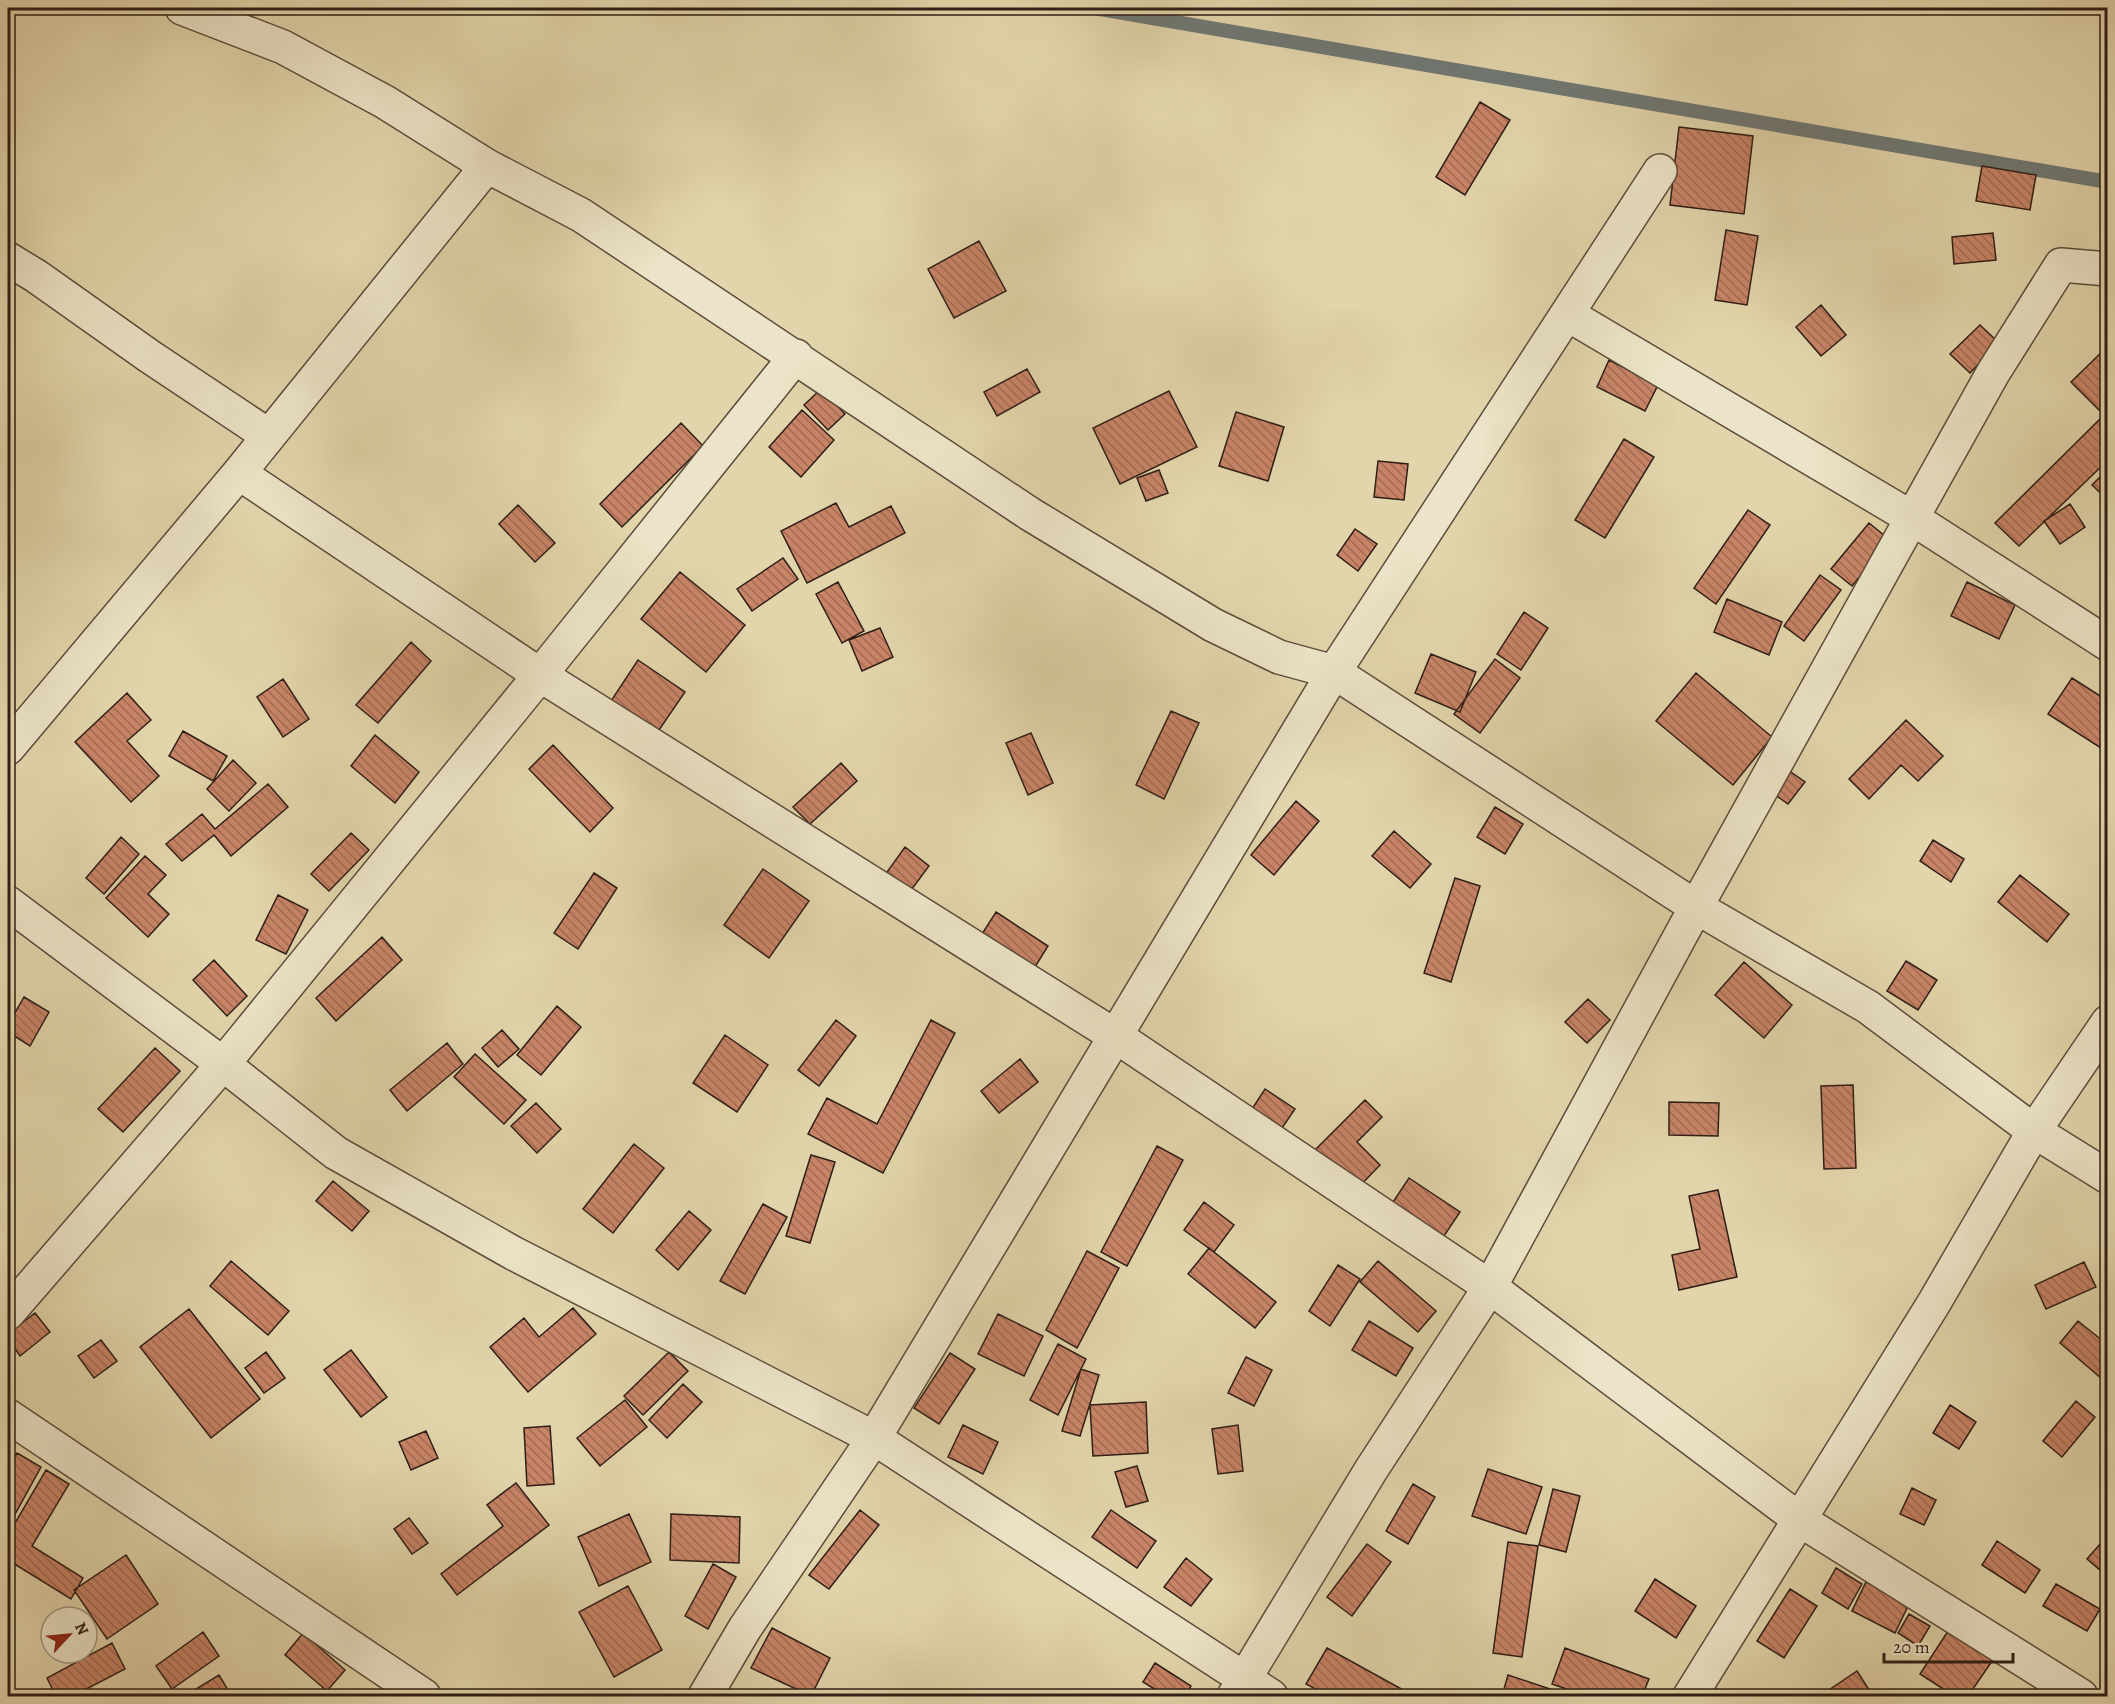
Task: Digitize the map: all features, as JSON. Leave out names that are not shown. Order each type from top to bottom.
[{"type":"street","points":[[182,8],[283,47],[385,102],[487,166],[581,215],[796,356],[1030,514],[1213,625],[1279,657],[1334,672],[1696,906],[1868,1008],[2034,1131],[2108,1177]]},
{"type":"street","points":[[8,748],[239,473],[487,166]]},
{"type":"street","points":[[705,1696],[745,1628],[874,1438],[1117,1037],[1334,672],[1660,171]]},
{"type":"street","points":[[8,260],[36,276],[268,436]]},
{"type":"street","points":[[1239,1688],[1371,1470],[1490,1287],[1696,906],[1993,373],[2061,265],[2108,269]]},
{"type":"street","points":[[1567,314],[1911,518],[2108,644]]},
{"type":"street","points":[[8,1313],[223,1064],[796,356]]},
{"type":"street","points":[[239,473],[540,675],[1117,1037],[1490,1287],[1800,1520],[2081,1696]]},
{"type":"street","points":[[8,903],[223,1064],[336,1153],[513,1253],[874,1438],[1239,1688],[1271,1696]]},
{"type":"street","points":[[1690,1696],[1934,1303],[2034,1131],[2108,1022]]},
{"type":"street","points":[[8,1416],[424,1696]]},
{"type":"building","points":[[1480,102],[1510,120],[1465,195],[1436,177]]},
{"type":"building","points":[[1679,127],[1753,136],[1744,214],[1670,205]]},
{"type":"building","points":[[1982,166],[2036,175],[2030,210],[1976,201]]},
{"type":"building","points":[[1726,230],[1758,236],[1747,305],[1715,300]]},
{"type":"building","points":[[1993,233],[1996,260],[1954,264],[1952,237]]},
{"type":"building","points":[[979,241],[1006,291],[954,318],[928,269]]},
{"type":"building","points":[[1821,305],[1846,335],[1821,356],[1796,327]]},
{"type":"building","points":[[1980,325],[1999,343],[1970,373],[1950,354]]},
{"type":"building","points":[[2108,346],[2108,460],[2019,546],[1995,523],[2104,415],[2071,382]]},
{"type":"building","points":[[1609,360],[1658,385],[1645,411],[1597,387]]},
{"type":"building","points":[[1027,369],[1040,392],[997,416],[984,392]]},
{"type":"building","points":[[821,389],[845,414],[828,430],[804,405]]},
{"type":"building","points":[[1169,391],[1197,447],[1120,484],[1093,428]]},
{"type":"building","points":[[802,410],[834,440],[801,477],[769,447]]},
{"type":"building","points":[[1236,412],[1284,427],[1268,481],[1219,466]]},
{"type":"building","points":[[681,423],[703,446],[622,527],[600,504]]},
{"type":"building","points":[[1624,439],[1654,457],[1605,538],[1575,520]]},
{"type":"building","points":[[1378,461],[1408,464],[1404,500],[1374,497]]},
{"type":"building","points":[[2108,469],[2108,500],[2092,485]]},
{"type":"building","points":[[1159,470],[1168,493],[1146,501],[1137,478]]},
{"type":"building","points":[[836,503],[849,527],[891,506],[905,533],[807,583],[781,531]]},
{"type":"building","points":[[2070,504],[2085,527],[2060,544],[2044,521]]},
{"type":"building","points":[[518,505],[555,543],[535,562],[499,524]]},
{"type":"building","points":[[1748,510],[1770,525],[1716,604],[1694,588]]},
{"type":"building","points":[[1869,523],[1890,540],[1852,586],[1831,569]]},
{"type":"building","points":[[1355,529],[1377,544],[1358,571],[1337,555]]},
{"type":"building","points":[[783,558],[798,579],[752,611],[737,589]]},
{"type":"building","points":[[680,572],[745,625],[706,672],[641,619]]},
{"type":"building","points":[[1820,575],[1841,590],[1804,641],[1784,626]]},
{"type":"building","points":[[838,582],[864,631],[842,643],[816,594]]},
{"type":"building","points":[[1967,582],[2015,605],[1999,639],[1951,616]]},
{"type":"building","points":[[1727,599],[1782,622],[1769,655],[1714,632]]},
{"type":"building","points":[[1524,612],[1548,628],[1521,670],[1497,654]]},
{"type":"building","points":[[880,628],[893,657],[862,671],[849,640]]},
{"type":"building","points":[[411,642],[431,661],[378,723],[356,705]]},
{"type":"building","points":[[1431,654],[1476,672],[1460,712],[1415,693]]},
{"type":"building","points":[[1495,659],[1520,678],[1480,733],[1454,714]]},
{"type":"building","points":[[638,660],[685,692],[657,733],[611,701]]},
{"type":"building","points":[[1696,673],[1772,737],[1733,785],[1656,721]]},
{"type":"building","points":[[2072,678],[2108,701],[2108,744],[2104,750],[2048,714]]},
{"type":"building","points":[[283,679],[309,719],[283,737],[257,697]]},
{"type":"building","points":[[127,693],[151,720],[127,741],[159,776],[131,802],[75,742]]},
{"type":"building","points":[[1171,711],[1199,723],[1164,799],[1136,785]]},
{"type":"building","points":[[1906,720],[1943,756],[1918,781],[1901,765],[1869,799],[1849,779]]},
{"type":"building","points":[[183,731],[227,756],[213,781],[169,756]]},
{"type":"building","points":[[1031,733],[1053,783],[1028,795],[1006,743]]},
{"type":"building","points":[[375,735],[419,772],[395,803],[351,766]]},
{"type":"building","points":[[553,745],[613,808],[590,832],[529,769]]},
{"type":"building","points":[[233,760],[256,783],[229,811],[207,789]]},
{"type":"building","points":[[841,763],[857,781],[810,824],[793,807]]},
{"type":"building","points":[[1778,763],[1805,782],[1788,804],[1763,786]]},
{"type":"building","points":[[268,784],[288,807],[231,856],[214,835],[182,861],[166,844],[202,814],[215,829]]},
{"type":"building","points":[[1296,801],[1319,821],[1274,875],[1251,855]]},
{"type":"building","points":[[1495,807],[1523,824],[1505,854],[1477,837]]},
{"type":"building","points":[[1394,831],[1431,864],[1410,888],[1372,856]]},
{"type":"building","points":[[351,833],[369,850],[329,891],[311,874]]},
{"type":"building","points":[[121,837],[139,854],[104,894],[86,878]]},
{"type":"building","points":[[1933,840],[1964,859],[1951,882],[1920,861]]},
{"type":"building","points":[[905,847],[929,866],[906,897],[882,879]]},
{"type":"building","points":[[145,856],[166,875],[148,894],[169,914],[148,937],[106,898]]},
{"type":"building","points":[[763,869],[809,901],[769,958],[724,925]]},
{"type":"building","points":[[594,873],[617,888],[578,949],[554,933]]},
{"type":"building","points":[[2020,875],[2069,914],[2047,942],[1998,902]]},
{"type":"building","points":[[1455,878],[1480,886],[1451,982],[1424,973]]},
{"type":"building","points":[[278,895],[308,910],[286,954],[256,940]]},
{"type":"building","points":[[996,912],[1048,946],[1027,980],[975,945]]},
{"type":"building","points":[[382,937],[402,960],[336,1021],[316,998]]},
{"type":"building","points":[[214,960],[247,996],[227,1016],[193,980]]},
{"type":"building","points":[[1906,961],[1937,980],[1918,1010],[1887,991]]},
{"type":"building","points":[[1744,962],[1792,1005],[1764,1038],[1715,995]]},
{"type":"building","points":[[24,997],[49,1012],[30,1046],[8,1032],[8,1025]]},
{"type":"building","points":[[1588,999],[1610,1020],[1587,1043],[1565,1022]]},
{"type":"building","points":[[557,1006],[581,1027],[541,1075],[517,1055]]},
{"type":"building","points":[[836,1020],[856,1036],[819,1086],[798,1070]]},
{"type":"building","points":[[931,1020],[955,1033],[883,1173],[808,1134],[827,1098],[877,1124]]},
{"type":"building","points":[[502,1030],[519,1049],[498,1067],[482,1048]]},
{"type":"building","points":[[725,1035],[768,1065],[737,1112],[693,1083]]},
{"type":"building","points":[[447,1043],[463,1064],[407,1111],[390,1090]]},
{"type":"building","points":[[155,1048],[180,1071],[123,1132],[98,1109]]},
{"type":"building","points":[[475,1054],[526,1100],[504,1124],[454,1077]]},
{"type":"building","points":[[1020,1059],[1038,1082],[999,1113],[981,1091]]},
{"type":"building","points":[[1853,1085],[1856,1168],[1824,1169],[1821,1086]]},
{"type":"building","points":[[1265,1089],[1295,1109],[1280,1131],[1250,1112]]},
{"type":"building","points":[[1365,1100],[1382,1117],[1357,1142],[1380,1165],[1355,1191],[1314,1151]]},
{"type":"building","points":[[1669,1102],[1719,1103],[1718,1136],[1669,1135]]},
{"type":"building","points":[[536,1103],[561,1129],[537,1153],[511,1126]]},
{"type":"building","points":[[634,1144],[664,1168],[613,1233],[583,1209]]},
{"type":"building","points":[[1157,1146],[1183,1160],[1127,1266],[1101,1252]]},
{"type":"building","points":[[811,1155],[835,1162],[810,1243],[786,1236]]},
{"type":"building","points":[[1409,1178],[1460,1212],[1442,1239],[1391,1205]]},
{"type":"building","points":[[333,1181],[369,1211],[352,1231],[316,1201]]},
{"type":"building","points":[[1718,1190],[1737,1277],[1679,1290],[1672,1255],[1700,1249],[1689,1196]]},
{"type":"building","points":[[1204,1202],[1234,1225],[1214,1252],[1184,1230]]},
{"type":"building","points":[[763,1204],[787,1217],[745,1294],[720,1281]]},
{"type":"building","points":[[689,1211],[711,1230],[678,1270],[656,1250]]},
{"type":"building","points":[[1209,1248],[1276,1302],[1255,1328],[1188,1274]]},
{"type":"building","points":[[1087,1251],[1119,1268],[1077,1348],[1046,1330]]},
{"type":"building","points":[[231,1261],[289,1311],[268,1335],[210,1286]]},
{"type":"building","points":[[1378,1261],[1436,1311],[1418,1332],[1360,1282]]},
{"type":"building","points":[[2084,1262],[2096,1287],[2046,1309],[2035,1285]]},
{"type":"building","points":[[1338,1265],[1360,1279],[1330,1326],[1309,1311]]},
{"type":"building","points":[[573,1308],[596,1334],[528,1392],[490,1347],[524,1318],[539,1337]]},
{"type":"building","points":[[189,1309],[260,1399],[211,1438],[140,1347]]},
{"type":"building","points":[[35,1313],[50,1332],[20,1356],[8,1339],[8,1334]]},
{"type":"building","points":[[998,1314],[1043,1336],[1024,1376],[978,1354]]},
{"type":"building","points":[[1369,1321],[1413,1348],[1396,1376],[1352,1350]]},
{"type":"building","points":[[2078,1321],[2108,1345],[2108,1384],[2060,1343]]},
{"type":"building","points":[[101,1340],[117,1361],[94,1378],[78,1356]]},
{"type":"building","points":[[1058,1344],[1086,1359],[1058,1415],[1030,1400]]},
{"type":"building","points":[[351,1350],[387,1397],[361,1417],[324,1370]]},
{"type":"building","points":[[266,1352],[285,1378],[264,1393],[245,1368]]},
{"type":"building","points":[[669,1352],[688,1371],[643,1415],[624,1396]]},
{"type":"building","points":[[950,1353],[975,1369],[939,1424],[914,1408]]},
{"type":"building","points":[[1246,1357],[1272,1370],[1254,1406],[1228,1393]]},
{"type":"building","points":[[1081,1369],[1099,1375],[1080,1436],[1062,1431]]},
{"type":"building","points":[[683,1384],[702,1402],[667,1438],[649,1420]]},
{"type":"building","points":[[625,1400],[647,1427],[600,1466],[577,1438]]},
{"type":"building","points":[[2076,1401],[2095,1417],[2062,1457],[2043,1441]]},
{"type":"building","points":[[1146,1402],[1148,1453],[1093,1456],[1090,1405]]},
{"type":"building","points":[[1950,1405],[1976,1422],[1959,1449],[1933,1433]]},
{"type":"building","points":[[963,1425],[998,1442],[983,1474],[948,1457]]},
{"type":"building","points":[[1238,1425],[1243,1471],[1218,1474],[1212,1429]]},
{"type":"building","points":[[550,1426],[554,1484],[527,1486],[524,1428]]},
{"type":"building","points":[[426,1431],[438,1458],[411,1470],[399,1442]]},
{"type":"building","points":[[17,1453],[41,1467],[8,1527],[8,1470]]},
{"type":"building","points":[[1137,1466],[1148,1501],[1126,1507],[1115,1472]]},
{"type":"building","points":[[1488,1469],[1542,1487],[1526,1534],[1472,1516]]},
{"type":"building","points":[[46,1470],[69,1484],[32,1546],[83,1578],[71,1599],[8,1560],[8,1535]]},
{"type":"building","points":[[516,1483],[549,1525],[457,1595],[441,1574],[503,1526],[487,1505]]},
{"type":"building","points":[[1413,1484],[1435,1497],[1408,1544],[1386,1531]]},
{"type":"building","points":[[1912,1488],[1936,1500],[1924,1525],[1900,1514]]},
{"type":"building","points":[[1553,1489],[1580,1496],[1566,1552],[1539,1545]]},
{"type":"building","points":[[860,1510],[879,1525],[829,1589],[809,1575]]},
{"type":"building","points":[[1111,1510],[1156,1541],[1137,1568],[1092,1537]]},
{"type":"building","points":[[629,1514],[651,1562],[599,1586],[578,1537]]},
{"type":"building","points":[[671,1514],[740,1517],[739,1563],[670,1560]]},
{"type":"building","points":[[409,1518],[428,1543],[412,1554],[394,1529]]},
{"type":"building","points":[[2108,1535],[2108,1577],[2087,1559]]},
{"type":"building","points":[[1997,1541],[2040,1570],[2025,1593],[1982,1565]]},
{"type":"building","points":[[1508,1542],[1538,1546],[1522,1657],[1493,1653]]},
{"type":"building","points":[[1367,1544],[1391,1562],[1352,1616],[1327,1597]]},
{"type":"building","points":[[126,1555],[158,1604],[107,1639],[99,1627],[99,1605],[84,1605],[74,1590]]},
{"type":"building","points":[[1186,1558],[1212,1579],[1191,1606],[1164,1587]]},
{"type":"building","points":[[713,1564],[736,1577],[708,1629],[685,1616]]},
{"type":"building","points":[[1836,1568],[1862,1584],[1848,1609],[1822,1593]]},
{"type":"building","points":[[1655,1579],[1696,1606],[1676,1638],[1635,1611]]},
{"type":"building","points":[[1866,1582],[1909,1604],[1895,1633],[1852,1611]]},
{"type":"building","points":[[2056,1584],[2100,1609],[2087,1631],[2043,1606]]},
{"type":"building","points":[[628,1586],[662,1650],[614,1677],[579,1612]]},
{"type":"building","points":[[1790,1589],[1817,1606],[1784,1658],[1757,1641]]},
{"type":"building","points":[[1909,1614],[1930,1626],[1918,1646],[1898,1633]]},
{"type":"building","points":[[772,1628],[830,1658],[811,1696],[751,1668]]},
{"type":"building","points":[[1950,1628],[1995,1657],[1968,1696],[1954,1696],[1920,1674]]},
{"type":"building","points":[[203,1632],[219,1656],[172,1689],[156,1666]]},
{"type":"building","points":[[303,1633],[345,1670],[327,1691],[285,1655]]},
{"type":"building","points":[[112,1643],[125,1669],[73,1696],[56,1696],[47,1678],[71,1665],[99,1665],[99,1650]]},
{"type":"building","points":[[1327,1648],[1414,1696],[1329,1696],[1306,1684]]},
{"type":"building","points":[[1565,1648],[1649,1679],[1642,1696],[1587,1696],[1552,1684]]},
{"type":"building","points":[[1155,1663],[1191,1686],[1185,1696],[1166,1696],[1143,1682]]},
{"type":"building","points":[[1857,1671],[1873,1696],[1820,1696]]},
{"type":"building","points":[[219,1675],[231,1695],[190,1696],[188,1694]]},
{"type":"building","points":[[1508,1675],[1550,1689],[1548,1696],[1502,1696]]},
{"type":"waterway","points":[[1094,8],[2108,182]]}]
